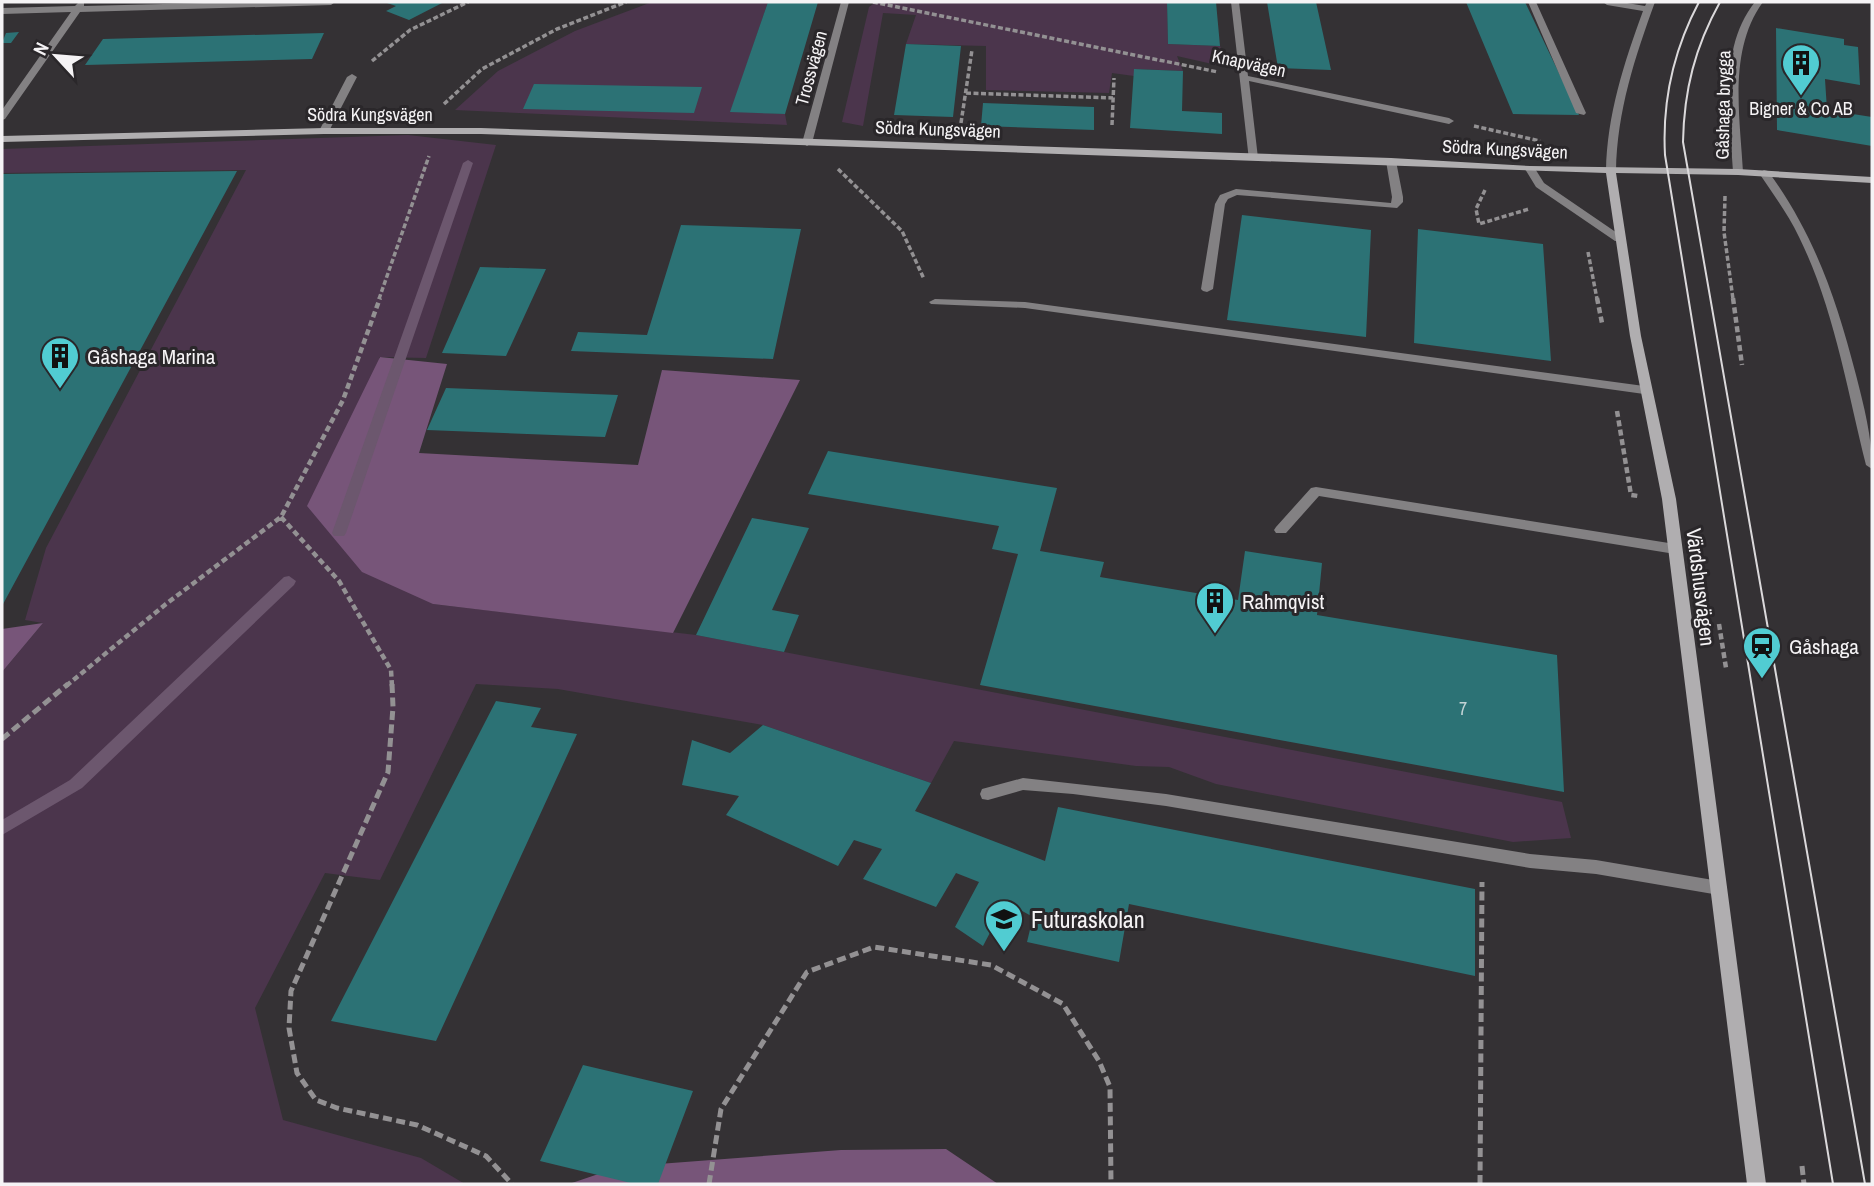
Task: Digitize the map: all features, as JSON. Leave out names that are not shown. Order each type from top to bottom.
[{"type":"street","points":[[2,11],[80,6],[331,2]]},
{"type":"street","name":"Trossvägen","points":[[807,142],[845,2]]},
{"type":"street","points":[[1235,2],[1246,78],[1253,158]]},
{"type":"street","points":[[1532,2],[1581,113]]},
{"type":"street","points":[[1607,2],[1649,6]]},
{"type":"street","name":"Gåshaga brygga","points":[[1738,172],[1735,118],[1738,51],[1753,8],[1759,2]]},
{"type":"street","points":[[2,117],[80,6]]},
{"type":"street","name":"Värdshusvägen","points":[[1649,6],[1625,76],[1614,124],[1611,172],[1619,239],[1644,390],[1669,499],[1757,1184]]},
{"type":"street","points":[[324,131],[352,77]]},
{"type":"street","name":"Knapvägen","points":[[1246,78],[1448,121]]},
{"type":"street","name":"Södra Kungsvägen","points":[[2,139],[436,131],[1391,161],[1611,172],[1717,171],[1872,180]]},
{"type":"street","points":[[1207,289],[1220,204],[1229,193],[1393,206],[1398,202],[1398,197],[1392,180],[1391,161]]},
{"type":"street","points":[[1531,169],[1540,186],[1619,239]]},
{"type":"street","points":[[1764,173],[1784,196],[1809,243],[1832,314],[1872,465]]},
{"type":"street","points":[[935,302],[1026,305],[1644,390]]},
{"type":"street","points":[[1281,530],[1316,491],[1675,549]]},
{"type":"street","points":[[988,794],[1023,784],[1073,788],[1166,800],[1482,853],[1596,867],[1719,888]]},
{"type":"path","points":[[352,77],[411,30],[468,2]]},
{"type":"path","points":[[2,739],[166,604],[281,517],[343,400],[410,215],[444,104],[482,69],[557,29],[626,2]]},
{"type":"path","name":"Knapvägen","points":[[873,2],[1246,78]]},
{"type":"path","points":[[961,129],[972,50]]},
{"type":"path","points":[[1112,134],[1114,78]]},
{"type":"path","points":[[966,93],[1113,99]]},
{"type":"path","points":[[1448,121],[1549,142]]},
{"type":"path","points":[[836,167],[902,231],[935,302]]},
{"type":"path","points":[[1717,171],[1724,187],[1724,232],[1742,365]]},
{"type":"path","points":[[1487,183],[1476,209],[1479,224],[1535,208]]},
{"type":"path","points":[[281,517],[339,581],[373,636],[391,670],[393,707],[388,772],[291,991],[289,1028],[297,1073],[316,1100],[337,1108],[417,1125],[486,1156],[512,1184]]},
{"type":"path","points":[[1480,1184],[1482,853]]},
{"type":"path","points":[[709,1184],[721,1109],[807,972],[874,947],[991,965],[1063,1004],[1098,1060],[1110,1087],[1111,1184]]},
{"type":"path","points":[[1802,1166],[1804,1184]]},
{"type":"shaded area","points":[[652,2],[768,2],[731,111],[785,114],[787,125],[455,110],[498,71],[575,31]]},
{"type":"shaded area","points":[[876,2],[1167,2],[1168,44],[1220,46],[1230,68],[1177,56],[1183,71],[1135,69],[1134,76],[1112,73],[1109,93],[986,90],[986,46],[906,44],[916,15],[883,13],[863,126],[842,122],[869,7]]},
{"type":"shaded area","points":[[408,135],[496,145],[426,358],[379,357],[433,604],[696,635],[1562,802],[1571,838],[1513,842],[1216,784],[1169,767],[1136,766],[954,741],[931,783],[763,725],[558,689],[476,684],[380,880],[325,873],[255,1008],[283,1120],[421,1158],[465,1184],[2,1184],[2,672],[43,623],[25,620],[46,548],[246,170],[2,173],[2,149]]},
{"type":"shaded area","points":[[380,357],[447,364],[419,453],[638,465],[662,370],[800,380],[673,633],[433,604],[362,572],[307,506]]},
{"type":"shaded area","points":[[43,623],[2,672],[2,629]]},
{"type":"shaded area","points":[[946,1149],[998,1184],[569,1184],[619,1167],[841,1150]]},
{"type":"building","points":[[384,2],[444,2],[409,20],[386,11],[396,6]]},
{"type":"building","points":[[768,2],[818,2],[785,114],[730,112]]},
{"type":"building","points":[[1167,2],[1216,2],[1220,46],[1168,44]]},
{"type":"building","points":[[1267,2],[1316,2],[1331,70],[1278,68]]},
{"type":"building","points":[[1466,2],[1525,2],[1579,115],[1513,114]]},
{"type":"building","name":"Bigner & Co AB","points":[[1776,28],[1844,39],[1844,45],[1858,47],[1860,85],[1825,79],[1827,110],[1872,117],[1872,146],[1777,130]]},
{"type":"building","points":[[19,32],[11,43],[2,43],[6,33]]},
{"type":"building","points":[[324,33],[312,59],[85,65],[103,39]]},
{"type":"building","points":[[906,44],[961,46],[953,117],[894,115]]},
{"type":"building","points":[[1134,69],[1183,71],[1182,111],[1222,113],[1222,134],[1130,128]]},
{"type":"building","points":[[534,84],[702,87],[694,113],[523,109]]},
{"type":"building","points":[[983,103],[1094,107],[1094,130],[981,126]]},
{"type":"building","name":"Gåshaga Marina","points":[[237,171],[2,606],[2,174]]},
{"type":"building","points":[[1242,215],[1371,230],[1366,337],[1227,320]]},
{"type":"building","points":[[681,225],[801,229],[773,359],[571,351],[578,332],[647,335]]},
{"type":"building","points":[[1418,229],[1543,244],[1551,361],[1414,343]]},
{"type":"building","points":[[480,267],[546,269],[506,356],[442,353]]},
{"type":"building","points":[[446,388],[618,395],[605,437],[427,430]]},
{"type":"building","name":"Rahmqvist","points":[[828,451],[1057,488],[1040,551],[1104,562],[1100,577],[1238,600],[1245,551],[1322,563],[1317,615],[1557,655],[1564,792],[980,685],[1018,554],[992,549],[999,526],[808,494]]},
{"type":"building","points":[[752,518],[809,528],[772,610],[799,615],[784,652],[696,635]]},
{"type":"building","points":[[496,701],[541,708],[531,727],[577,734],[436,1041],[331,1021]]},
{"type":"building","points":[[763,725],[931,783],[915,811],[1045,861],[1058,807],[1475,889],[1475,976],[1129,904],[1119,962],[1027,942],[1033,917],[1006,902],[983,946],[955,927],[979,882],[956,873],[936,907],[863,879],[882,849],[854,840],[838,866],[726,815],[739,796],[682,785],[692,740],[730,753]]},
{"type":"building","points":[[583,1065],[693,1091],[658,1184],[635,1184],[540,1161]]},
{"type":"waterway","points":[[339,533],[468,163]]},
{"type":"waterway","points":[[2,828],[76,784],[289,581]]},
{"type":"tram line","points":[[1699,2],[1682,39],[1671,76],[1665,115],[1665,155],[1833,1184]]},
{"type":"tram line","points":[[1720,2],[1692,69],[1683,142],[1865,1184]]},
{"type":"place","name":"Bigner & Co AB","points":[[1801,97]]},
{"type":"place","name":"Gåshaga Marina","points":[[60,390]]},
{"type":"place","name":"Rahmqvist","points":[[1215,635]]},
{"type":"place","name":"Gåshaga","points":[[1762,680]]},
{"type":"place","name":"Futuraskolan","points":[[1004,953]]}]
